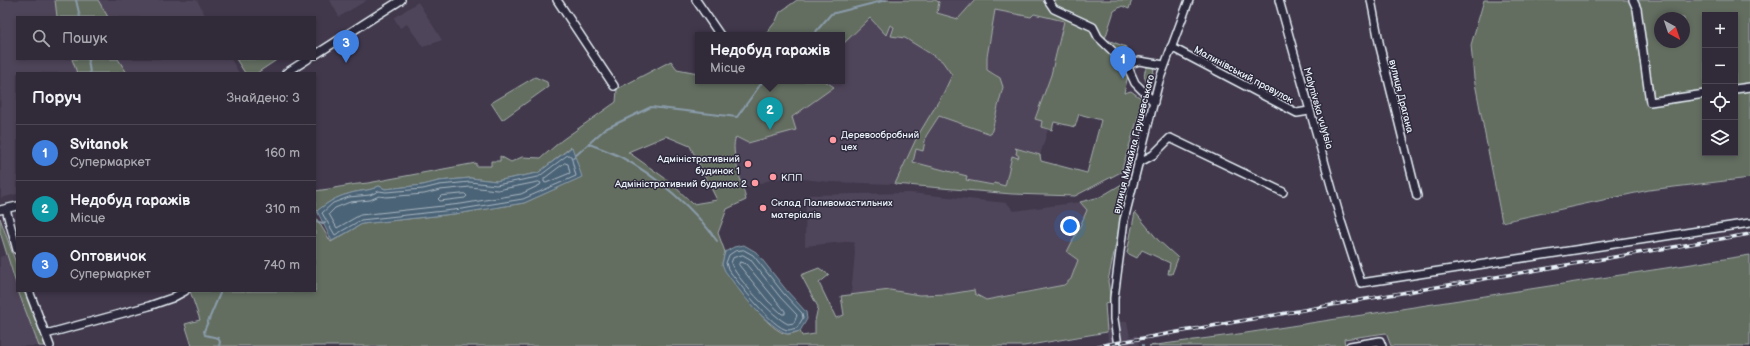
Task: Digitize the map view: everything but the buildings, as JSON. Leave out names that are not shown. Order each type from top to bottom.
[{"type":"street","points":[[316,54],[401,0]]},
{"type":"street","points":[[557,0],[614,86]]},
{"type":"street","points":[[696,0],[718,32]]},
{"type":"street","points":[[1048,0],[1054,9],[1094,27],[1098,37],[1127,65],[1135,83],[1154,102]]},
{"type":"street","name":"вулиця Михайла Грушевського","points":[[1118,346],[1114,319],[1114,298],[1124,220],[1164,65],[1189,0]]},
{"type":"street","name":"Malynivska vulytsia","points":[[1279,0],[1340,221],[1361,283],[1750,223]]},
{"type":"street","name":"вулиця Драгана","points":[[1371,0],[1380,47],[1417,196]]},
{"type":"street","points":[[1633,0],[1637,9],[1650,102],[1702,94]]},
{"type":"street","name":"Малинівський провулок","points":[[1171,47],[1297,113],[1309,111]]},
{"type":"street","points":[[288,72],[306,60]]},
{"type":"street","points":[[1127,65],[1139,61],[1164,65]]},
{"type":"street","points":[[1738,89],[1750,87]]},
{"type":"street","points":[[1138,163],[1153,155],[1170,138],[1283,192]]},
{"type":"street","points":[[16,206],[3,209],[16,247]]},
{"type":"street","points":[[30,292],[50,346]]},
{"type":"street","points":[[46,334],[149,306],[172,298],[183,292]]},
{"type":"street","points":[[1350,346],[1381,344]]},
{"type":"shaded area","points":[[0,0],[197,0],[205,16],[16,16],[16,60],[232,60],[238,72],[16,72],[16,194],[1,198]]},
{"type":"shaded area","points":[[330,0],[367,0],[339,17]]},
{"type":"shaded area","points":[[935,0],[975,0],[958,19],[937,13]]},
{"type":"shaded area","points":[[418,2],[442,40],[423,47],[407,24],[400,28],[394,18]]},
{"type":"shaded area","points":[[995,10],[1034,14],[1065,21],[1051,75],[1035,118],[1042,121],[1041,127],[1048,129],[1040,155],[1016,148],[1019,155],[1018,158],[1012,156],[1005,186],[994,183],[993,185],[966,180],[967,177],[913,162],[916,149],[923,150],[926,136],[939,116],[991,134],[1003,87],[996,74],[987,70],[987,57]]},
{"type":"shaded area","points":[[870,18],[886,35],[890,24],[894,27],[891,36],[905,38],[942,61],[952,75],[944,92],[917,137],[895,184],[830,182],[785,177],[770,180],[744,189],[734,152],[734,141],[736,137],[748,143],[792,117],[834,87],[830,84],[845,84],[845,42]]},
{"type":"shaded area","points":[[910,193],[1007,203],[1014,211],[1080,202],[1087,209],[1067,252],[1078,260],[1071,279],[1061,286],[1023,291],[986,300],[975,294],[974,290],[950,294],[919,295],[890,290],[851,294],[855,253],[854,241],[805,246],[806,195]]},
{"type":"shaded area","points":[[6,255],[16,292],[17,292],[39,346],[0,346],[0,257]]},
{"type":"shaded area","points":[[1127,321],[1130,337],[1137,335],[1139,346],[1108,346],[1107,325]]},
{"type":"green space","points":[[55,0],[98,0],[107,16],[57,16]]},
{"type":"green space","points":[[797,0],[935,0],[939,2],[937,13],[958,19],[975,0],[1132,0],[1129,9],[1122,6],[1114,11],[1105,39],[1126,47],[1122,74],[1128,75],[1124,93],[1131,91],[1142,99],[1143,102],[1121,172],[1075,196],[1012,194],[895,184],[917,137],[944,92],[952,75],[942,61],[905,38],[891,36],[894,27],[890,25],[886,35],[870,18],[845,42],[845,32],[767,32],[776,21],[780,12]],"holes":[[[995,10],[1031,17],[1034,14],[1064,21],[1051,75],[1035,119],[1042,121],[1041,127],[1052,130],[1054,122],[1075,127],[1079,114],[1101,120],[1087,173],[1041,161],[1040,155],[1015,148],[1017,150],[1016,154],[1019,156],[1018,158],[1012,156],[1005,186],[994,183],[993,185],[966,180],[967,176],[913,162],[916,149],[923,151],[926,136],[939,116],[991,134],[1003,87],[1000,78],[987,70],[987,57]]]},
{"type":"green space","points":[[1484,0],[1750,0],[1750,178],[1649,190],[1502,222],[1474,78],[1471,45]]},
{"type":"green space","points":[[72,60],[119,60],[126,72],[77,72]]},
{"type":"green space","points":[[237,60],[276,60],[258,72],[244,72]]},
{"type":"green space","points":[[671,61],[677,69],[695,72],[695,84],[830,84],[834,87],[792,117],[796,130],[748,143],[736,137],[734,143],[735,159],[746,200],[727,209],[718,233],[725,252],[722,264],[752,305],[762,316],[780,332],[788,334],[800,331],[802,336],[815,334],[815,321],[818,307],[801,275],[819,268],[829,275],[819,283],[836,318],[844,315],[841,296],[890,290],[919,295],[950,294],[974,290],[975,294],[986,300],[1064,285],[1071,279],[1078,260],[1067,252],[1087,210],[1080,202],[1100,197],[1122,184],[1127,191],[1108,281],[1111,302],[1105,304],[1107,332],[1024,346],[192,346],[185,324],[200,320],[190,292],[316,292],[316,218],[331,242],[362,224],[462,213],[524,203],[581,177],[571,147],[538,173],[496,181],[470,178],[385,189],[379,186],[340,197],[317,211],[316,191],[368,183],[476,163],[476,166],[491,166],[491,161],[500,161],[500,156],[511,162],[522,157],[541,158],[562,140],[616,102],[617,89]],"holes":[[[666,136],[690,146],[717,200],[693,204],[669,181],[628,152]]]},
{"type":"green space","points":[[1151,66],[1154,69],[1149,87],[1144,75],[1147,67]]},
{"type":"green space","points":[[535,77],[547,82],[548,87],[502,120],[491,103]]},
{"type":"green space","points":[[1135,212],[1158,240],[1178,258],[1172,274],[1168,274],[1170,263],[1142,250],[1137,258],[1127,253]]},
{"type":"green space","points":[[0,218],[16,263],[16,284],[0,232]]},
{"type":"green space","points":[[1750,255],[1750,346],[1391,346],[1386,333],[1344,339],[1345,346],[1149,346],[1246,333]]},
{"type":"green space","points":[[18,292],[26,292],[45,346],[39,346]]},
{"type":"water","points":[[572,147],[582,177],[524,203],[462,213],[362,224],[332,241],[317,211],[340,197],[379,186],[385,189],[470,178],[496,181],[538,173]]},
{"type":"water","points":[[744,245],[756,252],[806,312],[807,319],[800,331],[787,334],[768,321],[752,306],[725,271],[722,264],[725,252],[734,247]]},
{"type":"waterway","points":[[76,0],[80,16]]},
{"type":"waterway","points":[[816,32],[831,14],[886,0]]},
{"type":"waterway","points":[[88,60],[90,72]]},
{"type":"waterway","points":[[573,158],[605,129],[651,107],[737,117],[761,84]]},
{"type":"waterway","points":[[589,144],[634,164],[661,183],[698,217],[717,241]]},
{"type":"waterway","points":[[316,221],[325,222]]},
{"type":"waterway","points":[[219,346],[220,342],[218,338],[205,335],[204,331],[221,292]]},
{"type":"railway","points":[[1098,346],[1750,234]]},
{"type":"place","name":"Оптовичок","points":[[346,63]]},
{"type":"place","name":"Svitanok","points":[[1123,79]]},
{"type":"place","name":"Недобуд гаражів","points":[[770,130]]},
{"type":"place","name":"Деревообробний цех","points":[[833,140]]},
{"type":"place","name":"Адміністративний будинок 1","points":[[748,164]]},
{"type":"place","name":"КПП","points":[[773,177]]},
{"type":"place","name":"Адміністративний будинок 2","points":[[755,183]]},
{"type":"place","name":"Склад Паливомастильних матеріалів","points":[[763,208]]}]
